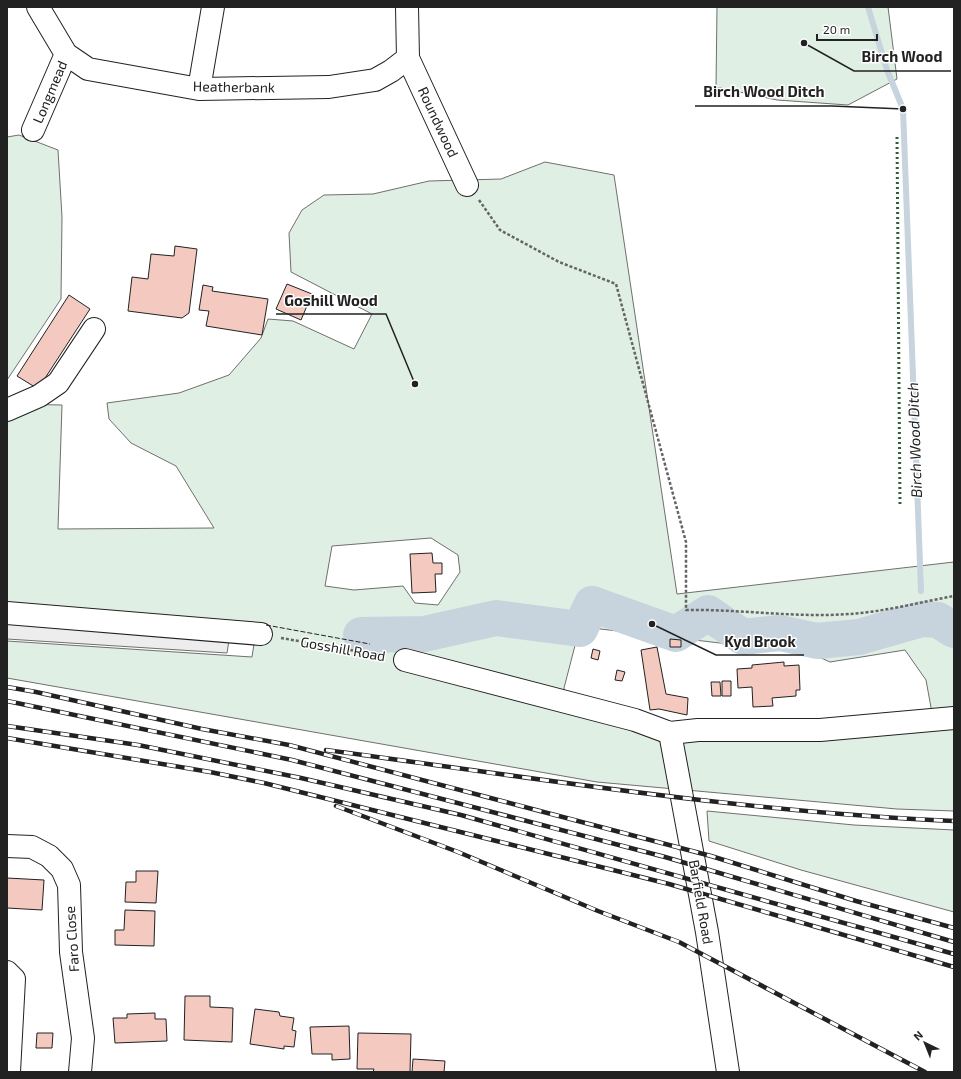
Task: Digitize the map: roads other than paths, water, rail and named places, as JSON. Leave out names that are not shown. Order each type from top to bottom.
[{"type":"street","name":"Heatherbank","points":[[38,7],[66,54],[88,69],[199,89],[330,87],[375,80],[391,71],[408,58]]},
{"type":"street","points":[[199,89],[212,7]]},
{"type":"street","points":[[407,7],[408,58]]},
{"type":"street","name":"Longmead","points":[[33,130],[66,54]]},
{"type":"street","name":"Roundwood","points":[[408,58],[467,185]]},
{"type":"street","points":[[7,410],[39,396],[58,383],[94,329]]},
{"type":"street","points":[[7,613],[261,634]]},
{"type":"street","name":"Gosshill Road","points":[[405,660],[635,720],[670,733]]},
{"type":"street","points":[[670,733],[698,730],[820,730],[954,718]]},
{"type":"street","name":"Barfield Road","points":[[670,733],[707,932],[728,1072]]},
{"type":"street","name":"Faro Close","points":[[7,846],[32,847],[49,856],[62,869],[69,885],[71,952],[83,1038],[80,1072]]},
{"type":"street","points":[[7,972],[14,979],[9,1072]]},
{"type":"waterway","name":"Birch Wood Ditch","points":[[868,7],[887,70],[903,109],[921,591]]},
{"type":"waterway","points":[[361,635],[424,634],[496,618],[580,629],[592,604],[676,634],[708,613],[743,637],[780,633],[817,641],[859,637],[922,619],[938,620],[954,630]]},
{"type":"waterway","points":[[922,612],[922,619]]},
{"type":"railway","points":[[7,687],[36,692],[202,729],[289,745],[711,856],[856,901],[954,928]]},
{"type":"railway","points":[[7,701],[292,760],[665,857],[954,942]]},
{"type":"railway","points":[[7,726],[138,745],[301,778],[461,815],[954,954]]},
{"type":"railway","points":[[7,738],[210,772],[264,783],[669,884],[954,967]]},
{"type":"railway","points":[[326,750],[639,793],[718,802],[875,817],[954,821]]},
{"type":"railway","points":[[336,806],[458,852],[598,911],[679,942],[925,1072]]},
{"type":"place","name":"Birch Wood","points":[[804,43]]},
{"type":"place","name":"Birch Wood Ditch","points":[[903,109]]},
{"type":"place","name":"Goshill Wood","points":[[415,384]]},
{"type":"place","name":"Kyd Brook","points":[[652,624]]}]
